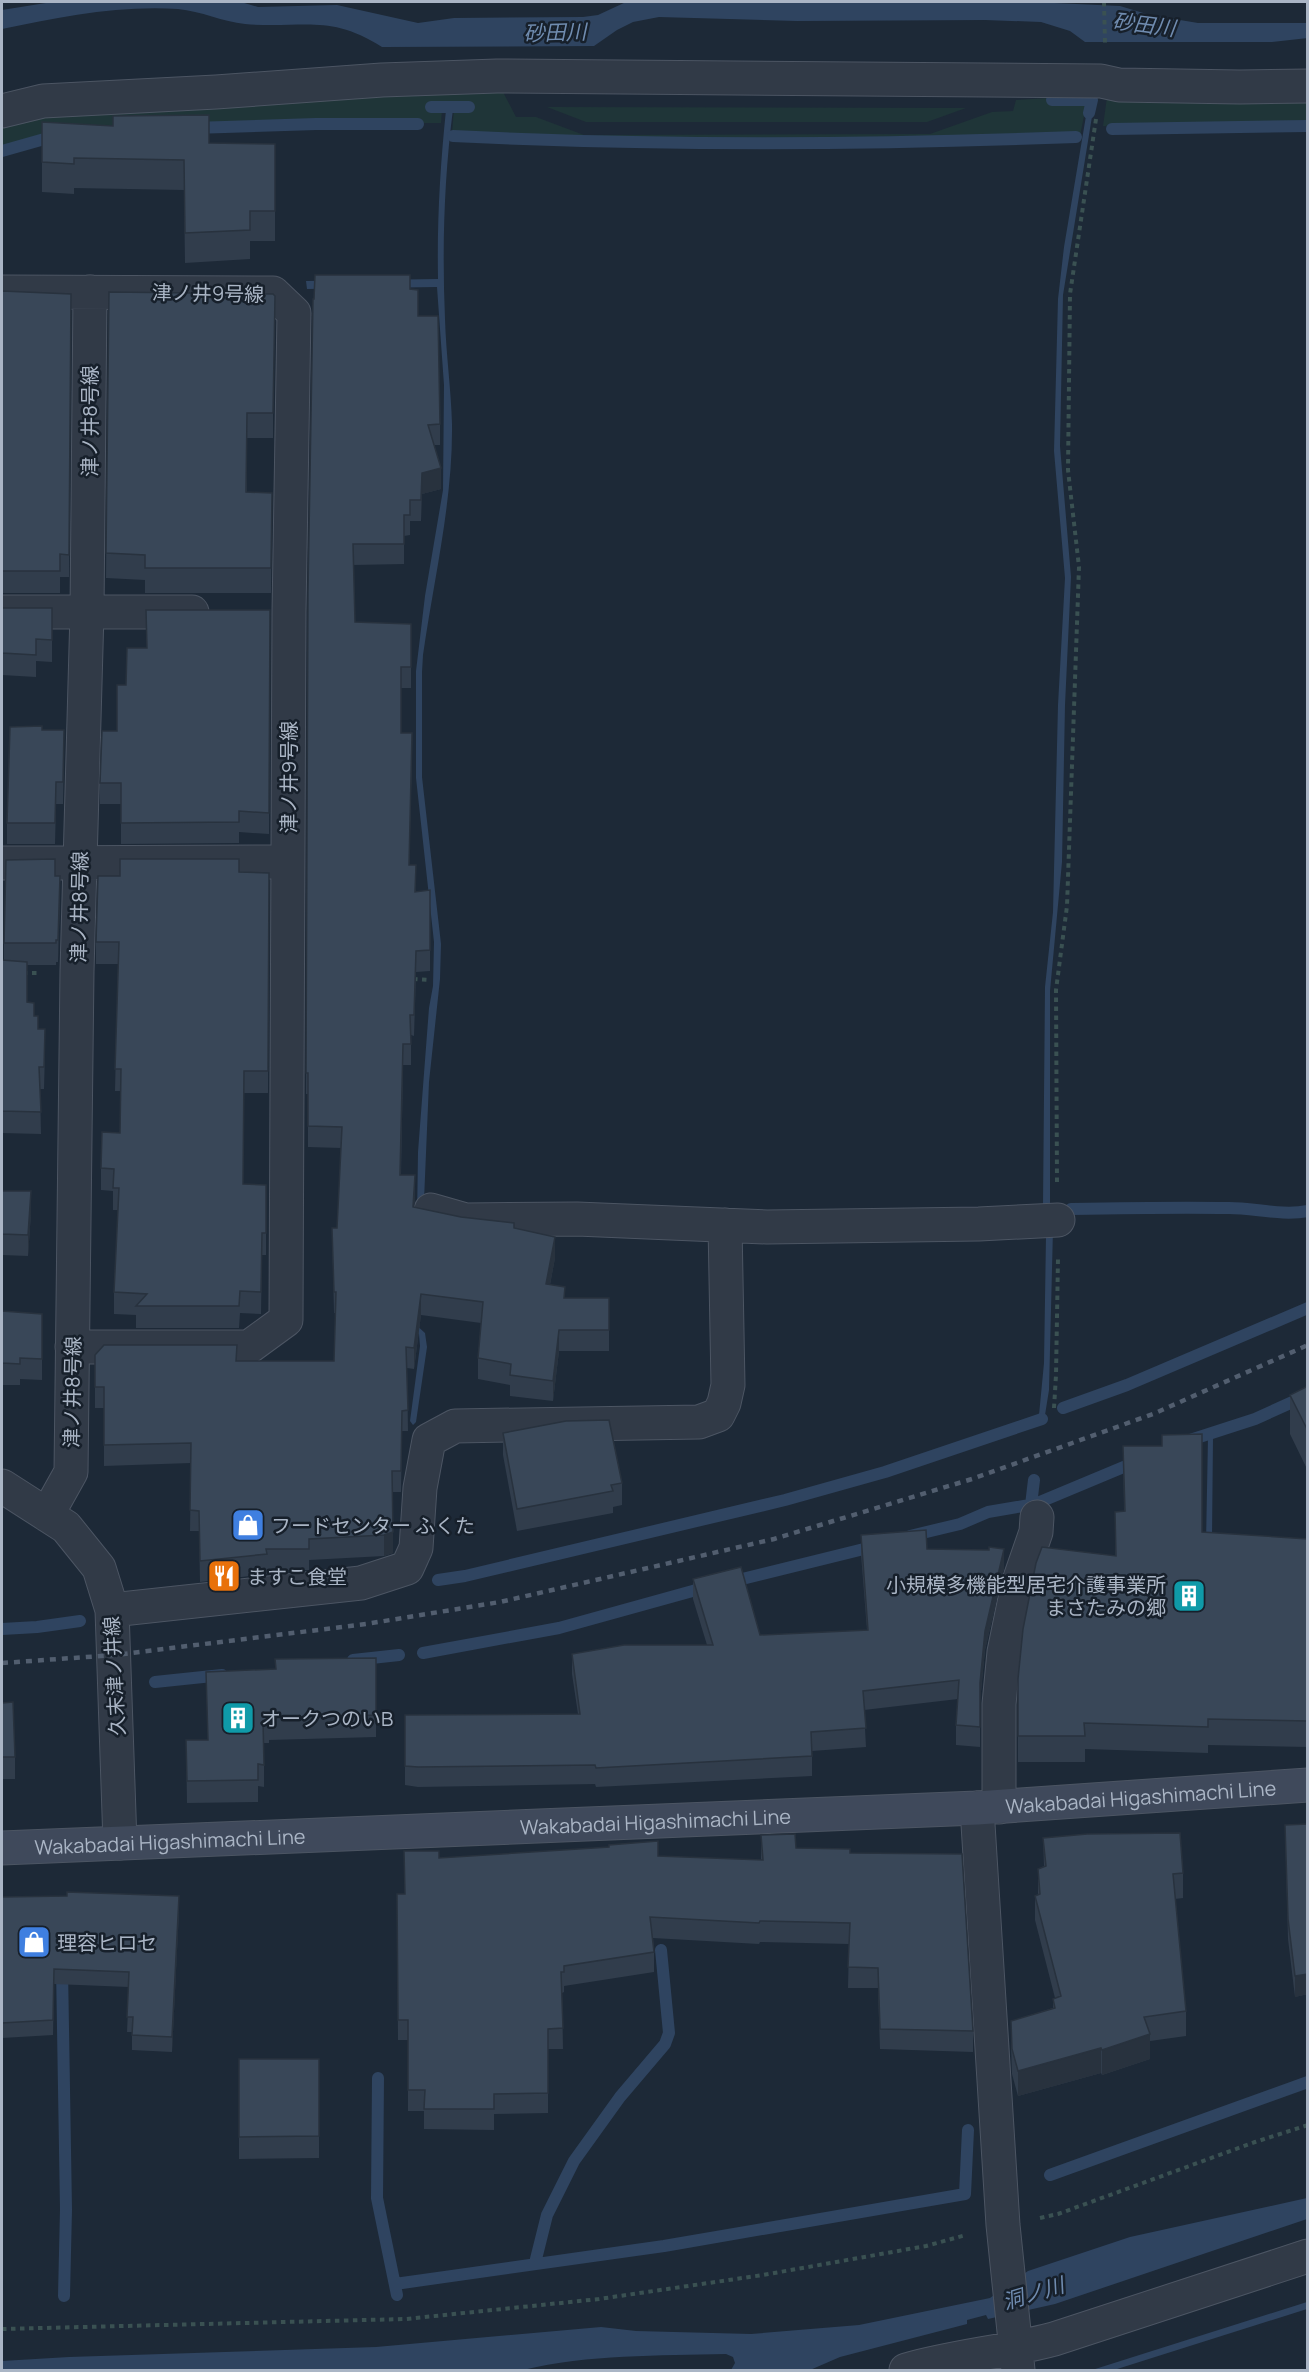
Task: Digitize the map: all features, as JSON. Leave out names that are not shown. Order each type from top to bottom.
[{"type":"main road","name":"Wakabadai Higashimachi Line","points":[[2,1848],[988,1807],[1308,1785]]},
{"type":"street","points":[[2,111],[43,101],[382,80],[474,77],[1103,67],[1119,85],[1308,86]]},
{"type":"street","name":"津ノ井9号線","points":[[2,292],[273,293],[294,313],[277,612],[288,862],[286,1320],[249,1347],[72,1347]]},
{"type":"street","name":"津ノ井8号線","points":[[47,1515],[71,1472],[77,971],[87,612],[90,292]]},
{"type":"street","points":[[2,612],[218,612]]},
{"type":"street","points":[[2,863],[288,862]]},
{"type":"street","points":[[431,1210],[466,1220],[577,1219],[767,1227],[1058,1220]]},
{"type":"street","points":[[112,1611],[361,1583],[407,1568],[416,1548],[420,1488],[429,1440],[455,1426],[699,1422],[718,1415],[728,1385],[725,1225]]},
{"type":"street","name":"久末津ノ井線","points":[[2,1486],[66,1527],[99,1568],[112,1611],[120,1843]]},
{"type":"street","points":[[1016,2349],[1004,2238],[988,1807],[1004,1652],[1018,1584],[1036,1532],[1037,1517]]},
{"type":"street","points":[[906,2370],[1016,2349],[1054,2339],[1308,2256]]},
{"type":"path","points":[[1054,1407],[1058,1220],[1056,990],[1067,906],[1079,567],[1068,470],[1070,294],[1103,67],[1104,2]]},
{"type":"path","points":[[12,973],[77,971]]},
{"type":"path","points":[[405,979],[429,980]]},
{"type":"path","points":[[2,2329],[406,2319],[611,2297],[798,2269],[926,2246],[1004,2238],[1058,2214],[1308,2125]]},
{"type":"green space","points":[[1062,89],[1088,96],[1080,136],[766,140],[452,133],[454,109],[442,110],[441,123],[137,128],[50,134],[2,148],[2,125],[54,112],[229,108],[387,92],[502,90],[516,117],[536,117],[584,135],[930,134],[992,112],[1013,111],[1016,100],[1048,98]]},
{"type":"green space","points":[[1107,97],[1307,98],[1307,123],[1103,126]]},
{"type":"green space","points":[[547,107],[966,108],[927,122],[586,122]]},
{"type":"water","name":"砂田川","points":[[52,2],[241,2],[258,7],[337,5],[418,23],[454,18],[583,17],[598,15],[626,2],[1033,2],[1120,6],[1150,15],[1198,23],[1307,23],[1308,38],[1272,42],[1085,42],[1070,31],[1041,22],[797,21],[659,17],[633,22],[594,46],[382,47],[363,36],[330,26],[245,24],[187,10],[156,8],[89,13],[2,29],[2,10]]},
{"type":"water","points":[[1089,98],[1095,98],[1063,295],[1060,446],[1071,577],[1065,705],[1062,862],[1050,991],[1050,1205],[1043,1205],[1045,987],[1053,912],[1058,705],[1065,578],[1054,451],[1058,299],[1064,247]]},
{"type":"water","points":[[453,109],[444,214],[446,332],[452,424],[451,453],[446,511],[422,672],[422,777],[441,944],[440,979],[429,1082],[423,1224],[414,1323],[425,1333],[427,1347],[416,1422],[413,1425],[410,1421],[420,1346],[419,1334],[408,1324],[417,1220],[418,1152],[429,1008],[433,986],[434,942],[416,778],[416,671],[425,596],[443,490],[444,385],[437,287],[307,289],[306,281],[438,279],[444,131],[446,110]]},
{"type":"water","points":[[1053,1229],[1049,1390],[1045,1415],[1039,1415],[1044,1363],[1046,1236],[733,1243],[796,1236]]},
{"type":"water","points":[[1208,1437],[1213,1438],[1212,1537],[1206,1543]]},
{"type":"water","name":"洞ノ川","points":[[1307,2198],[1307,2219],[1055,2304],[988,2319],[986,2315],[967,2320],[967,2324],[840,2357],[810,2370],[731,2370],[735,2363],[733,2357],[726,2354],[598,2358],[523,2370],[2,2370],[2,2361],[376,2347],[601,2327],[636,2331],[751,2334],[859,2325],[990,2298],[1028,2271],[1130,2237]]},
{"type":"water","points":[[1307,2302],[1307,2309],[1114,2370],[1092,2370]]},
{"type":"building","points":[[209,115],[209,143],[275,144],[275,211],[250,211],[250,230],[185,233],[184,160],[74,158],[74,164],[42,162],[42,122],[113,126],[113,116]]},
{"type":"building","points":[[315,275],[410,275],[410,289],[418,290],[418,316],[438,316],[440,424],[428,425],[441,468],[422,473],[421,500],[410,500],[410,515],[404,515],[404,544],[353,544],[355,622],[411,624],[411,667],[401,667],[401,733],[412,733],[409,865],[416,865],[415,892],[430,890],[430,950],[416,951],[414,1015],[410,1015],[411,1044],[403,1044],[400,1175],[415,1175],[413,1207],[461,1217],[514,1223],[514,1228],[555,1237],[546,1284],[565,1287],[564,1298],[609,1298],[609,1330],[559,1330],[553,1381],[510,1375],[511,1364],[478,1358],[483,1302],[421,1294],[414,1348],[406,1347],[408,1410],[402,1411],[401,1471],[392,1471],[393,1532],[384,1535],[309,1539],[309,1549],[266,1549],[267,1554],[200,1561],[199,1511],[190,1510],[191,1443],[104,1445],[104,1387],[95,1387],[95,1355],[104,1345],[237,1345],[236,1361],[334,1361],[336,1292],[334,1292],[332,1228],[337,1228],[342,1127],[308,1126],[308,1073],[306,1073],[308,591]]},
{"type":"building","points":[[2,291],[71,294],[69,555],[60,554],[60,571],[2,571]]},
{"type":"building","points":[[109,292],[273,294],[275,296],[273,413],[247,413],[246,492],[272,493],[271,568],[145,568],[145,555],[106,553]]},
{"type":"building","points":[[2,608],[52,608],[52,640],[36,639],[36,655],[2,653]]},
{"type":"building","points":[[146,610],[270,610],[269,813],[239,811],[239,822],[121,823],[121,783],[100,783],[102,731],[117,731],[117,685],[126,685],[127,648],[147,648]]},
{"type":"building","points":[[42,726],[42,730],[64,730],[63,782],[56,782],[55,823],[7,823],[10,727]]},
{"type":"building","points":[[55,859],[55,876],[60,876],[58,940],[56,943],[4,943],[6,860]]},
{"type":"building","points":[[120,859],[239,859],[239,872],[269,873],[268,1071],[244,1071],[243,1184],[266,1185],[266,1233],[262,1233],[261,1292],[240,1291],[239,1306],[136,1306],[147,1294],[114,1292],[119,1188],[113,1188],[114,1169],[101,1168],[102,1132],[120,1133],[121,1069],[115,1069],[119,942],[96,942],[98,876],[120,876]]},
{"type":"building","points":[[2,960],[27,962],[27,1002],[34,1003],[34,1016],[38,1016],[38,1029],[45,1029],[44,1067],[39,1067],[41,1112],[2,1111]]},
{"type":"building","points":[[2,1191],[31,1191],[28,1235],[2,1234]]},
{"type":"building","points":[[2,1311],[42,1314],[42,1359],[20,1358],[20,1364],[2,1363]]},
{"type":"building","points":[[1308,1386],[1308,1431],[1290,1395]]},
{"type":"building","points":[[609,1420],[622,1483],[611,1485],[613,1491],[517,1509],[503,1433],[566,1421]]},
{"type":"building","points":[[1202,1434],[1202,1532],[1308,1539],[1308,1721],[1208,1719],[1208,1727],[1084,1723],[1085,1736],[1018,1736],[1018,1679],[1023,1629],[1036,1563],[1042,1547],[1116,1556],[1115,1512],[1125,1511],[1123,1446],[1162,1446],[1162,1435]]},
{"type":"building","points":[[926,1530],[927,1549],[989,1550],[989,1547],[1004,1549],[985,1631],[980,1683],[980,1727],[956,1725],[959,1680],[863,1691],[866,1728],[811,1732],[812,1756],[596,1768],[595,1765],[405,1766],[405,1715],[580,1714],[572,1654],[624,1645],[713,1645],[693,1579],[741,1567],[760,1635],[868,1630],[861,1535]]},
{"type":"building","points":[[376,1658],[376,1715],[269,1718],[269,1721],[263,1721],[264,1765],[258,1764],[258,1780],[187,1781],[186,1740],[208,1740],[206,1672],[276,1669],[275,1659]]},
{"type":"building","points":[[13,1702],[15,1757],[2,1757],[2,1703]]},
{"type":"building","points":[[1308,1824],[1308,1974],[1295,1976],[1288,1919],[1285,1825]]},
{"type":"building","points":[[1180,1833],[1183,1873],[1173,1874],[1186,2011],[1144,2017],[1150,2034],[1102,2050],[1101,2048],[1018,2071],[1012,2049],[1011,2021],[1055,2008],[1053,1999],[1061,1996],[1035,1896],[1040,1894],[1038,1869],[1046,1866],[1043,1838],[1087,1834]]},
{"type":"building","points":[[795,1834],[796,1848],[850,1849],[850,1853],[962,1854],[973,2031],[880,2029],[878,1968],[848,1967],[850,1923],[760,1921],[759,1923],[650,1917],[654,1952],[564,1966],[564,1972],[561,1972],[563,2028],[548,2029],[548,2093],[494,2094],[494,2109],[424,2109],[425,2090],[408,2090],[408,2020],[398,2020],[397,1894],[405,1894],[404,1851],[439,1851],[439,1858],[609,1847],[609,1845],[658,1841],[658,1856],[763,1860],[761,1835]]},
{"type":"building","points":[[67,1892],[179,1896],[172,2037],[132,2035],[133,2017],[127,2017],[129,1972],[54,1969],[53,2020],[2,2023],[2,1897],[67,1896]]},
{"type":"building","points":[[239,2059],[319,2059],[319,2136],[239,2137]]},
{"type":"waterway","points":[[1052,100],[1092,100],[1089,113]]},
{"type":"waterway","points":[[431,107],[469,107]]},
{"type":"waterway","points":[[193,128],[316,124],[418,124]]},
{"type":"waterway","points":[[1112,129],[1308,126]]},
{"type":"waterway","points":[[2,151],[55,136]]},
{"type":"waterway","points":[[453,136],[609,142],[764,143],[920,142],[1076,137]]},
{"type":"waterway","points":[[1071,1209],[1239,1208],[1288,1213],[1308,1211]]},
{"type":"waterway","points":[[1063,1408],[1127,1385],[1308,1308]]},
{"type":"waterway","points":[[1187,1441],[1255,1419],[1308,1395]]},
{"type":"waterway","points":[[438,1580],[465,1576],[785,1500],[885,1472],[1042,1419]]},
{"type":"waterway","points":[[910,1536],[960,1524],[988,1512],[1035,1504],[1138,1461]]},
{"type":"waterway","points":[[1031,1505],[1034,1480]]},
{"type":"waterway","points":[[730,1582],[876,1546]]},
{"type":"waterway","points":[[423,1653],[559,1628],[707,1587]]},
{"type":"waterway","points":[[2,1629],[80,1621]]},
{"type":"waterway","points":[[353,1660],[399,1655]]},
{"type":"waterway","points":[[155,1682],[222,1675]]},
{"type":"waterway","points":[[536,2259],[547,2215],[574,2161],[620,2097],[665,2044],[669,2033],[661,1950]]},
{"type":"waterway","points":[[62,1968],[66,2209],[64,2296]]},
{"type":"waterway","points":[[378,2078],[377,2198],[397,2295]]},
{"type":"waterway","points":[[1050,2175],[1308,2082]]},
{"type":"waterway","points":[[395,2284],[664,2246],[965,2194],[968,2130]]},
{"type":"railway","points":[[2,1663],[115,1655],[366,1624],[500,1602],[774,1539],[972,1479],[1153,1414],[1308,1345]]},
{"type":"place","name":"フードセンター ふくた","points":[[248,1525]]},
{"type":"place","name":"ますこ食堂","points":[[224,1576]]},
{"type":"place","name":"小規模多機能型居宅介護事業所 まさたみの郷","points":[[1189,1596]]},
{"type":"place","name":"オークつのいB","points":[[238,1718]]},
{"type":"place","name":"理容ヒロセ","points":[[34,1942]]}]
